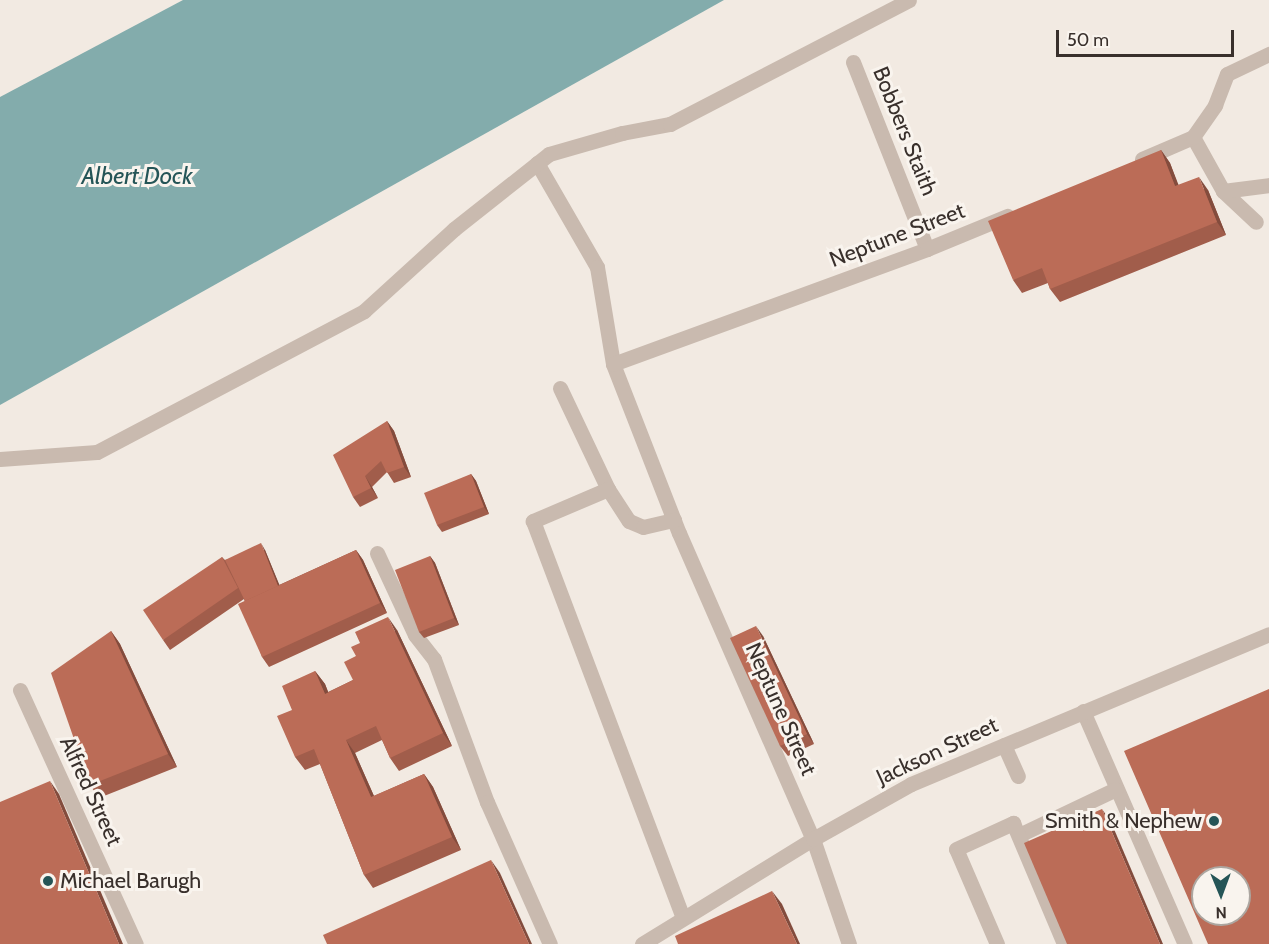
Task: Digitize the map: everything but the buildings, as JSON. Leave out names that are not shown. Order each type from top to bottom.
[{"type":"street","points":[[0,459],[97,452],[364,311],[454,229],[549,154],[612,136],[670,124],[909,0]]},
{"type":"street","points":[[1130,164],[1193,137],[1215,105],[1227,74],[1269,54]]},
{"type":"street","name":"Bobbers Staith","points":[[853,62],[927,249]]},
{"type":"street","points":[[1193,137],[1223,191],[1256,222]]},
{"type":"street","name":"Neptune Street","points":[[537,163],[597,267],[614,364],[674,520],[813,839],[849,944]]},
{"type":"street","points":[[1223,191],[1269,185]]},
{"type":"street","name":"Neptune Street","points":[[614,364],[927,249],[1023,209]]},
{"type":"street","points":[[560,388],[608,489],[634,525],[651,527],[674,520]]},
{"type":"street","points":[[608,489],[533,521],[683,918]]},
{"type":"street","points":[[377,553],[415,635],[434,659],[487,802],[550,944]]},
{"type":"street","name":"Jackson Street","points":[[642,944],[813,839],[911,784],[1269,634]]},
{"type":"street","name":"Alfred Street","points":[[21,690],[136,944]]},
{"type":"street","points":[[1083,711],[1185,944]]},
{"type":"street","points":[[1004,745],[1018,776]]},
{"type":"street","points":[[1019,836],[1116,789]]},
{"type":"street","points":[[997,944],[956,849],[1013,823],[1064,944]]},
{"type":"water","name":"Albert Dock","points":[[183,0],[724,0],[0,405],[0,97]]},
{"type":"place","name":"Smith & Nephew","points":[[1214,821]]},
{"type":"place","name":"Michael Barugh","points":[[48,881]]}]
